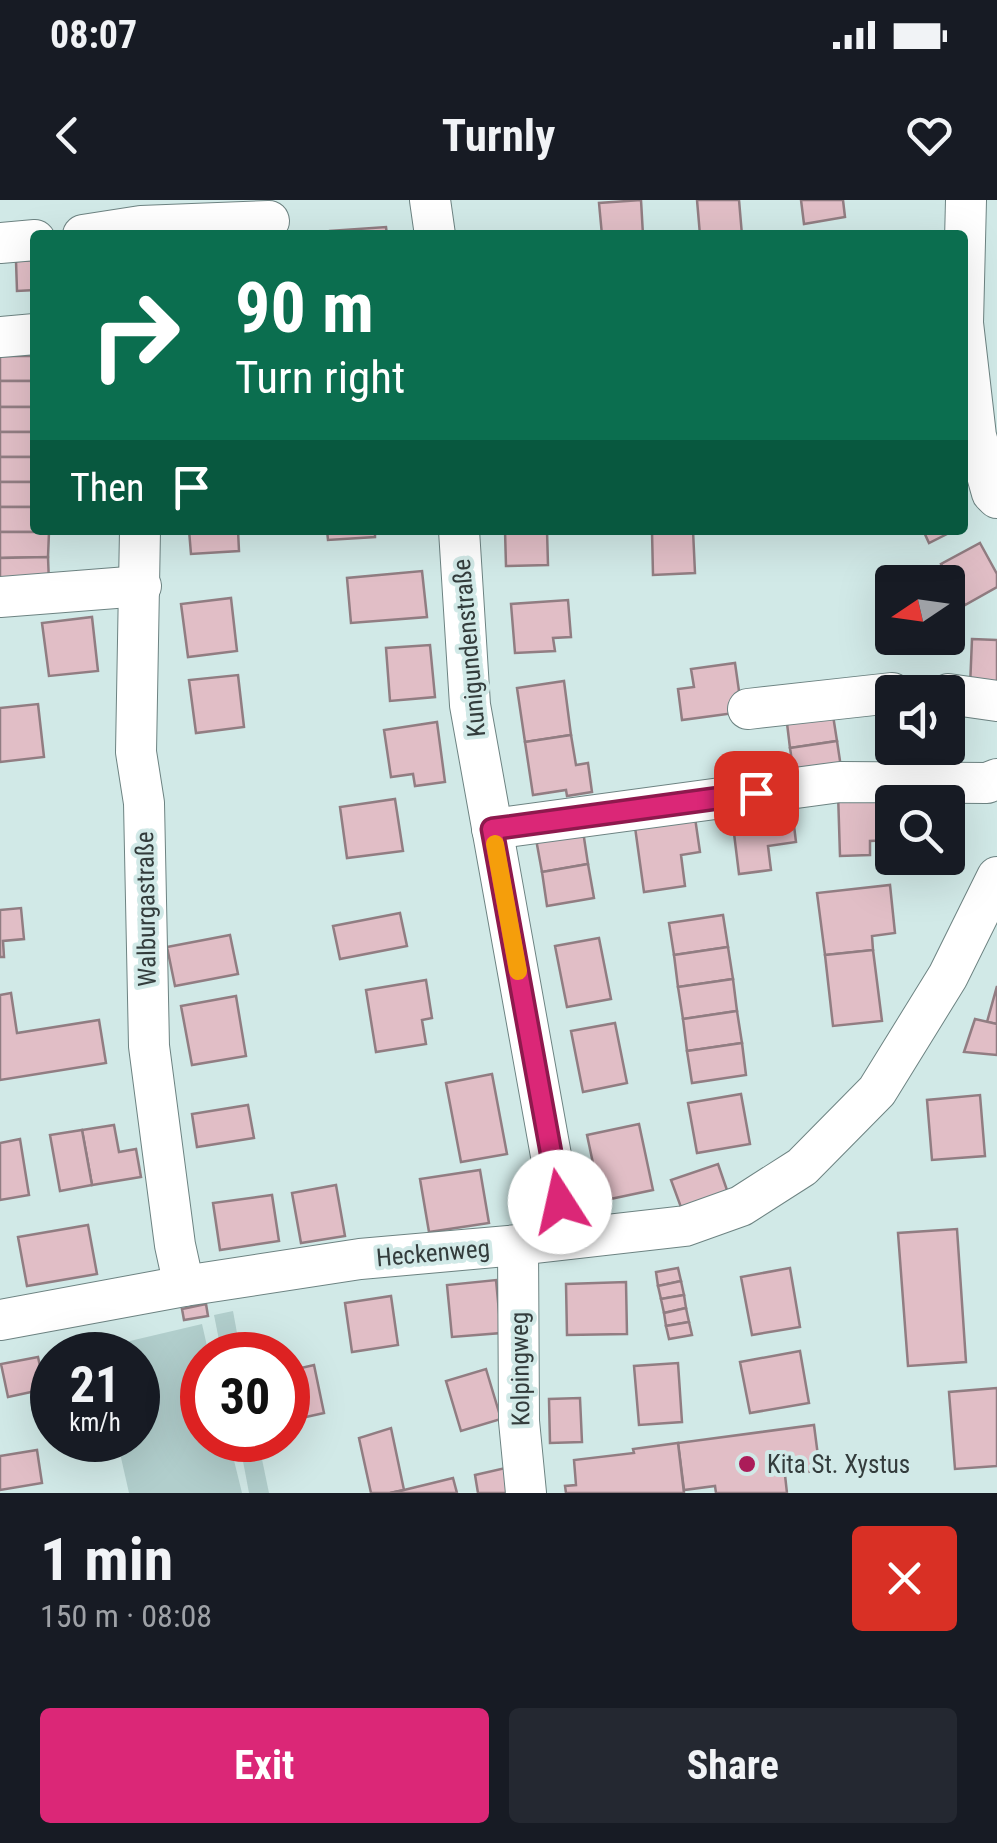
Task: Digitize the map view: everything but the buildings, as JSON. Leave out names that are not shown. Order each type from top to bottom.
[{"type":"street","points":[[430,200],[434,230]]},
{"type":"street","points":[[965,230],[966,200]]},
{"type":"street","points":[[103,230],[146,220],[268,222]]},
{"type":"street","points":[[0,244],[30,241]]},
{"type":"street","points":[[0,337],[30,334]]},
{"type":"street","points":[[968,366],[976,436],[992,493],[997,498]]},
{"type":"street","name":"Walburgastraße","points":[[140,535],[136,752],[144,803],[149,1046],[175,1246],[184,1286]]},
{"type":"street","name":"Kunigundenstraße","points":[[460,535],[470,705],[566,1239]]},
{"type":"street","points":[[0,597],[140,586]]},
{"type":"street","points":[[748,709],[875,695]]},
{"type":"street","points":[[965,696],[997,701]]},
{"type":"street","points":[[492,829],[840,782],[997,779]]},
{"type":"street","name":"Heckenweg","points":[[0,1320],[360,1259],[684,1226],[740,1206],[802,1167],[877,1091],[948,976],[997,877]]},
{"type":"street","name":"Kolpingweg","points":[[518,1245],[519,1421],[526,1493]]},
{"type":"shaded area","points":[[233,1311],[237,1332],[217,1332],[214,1315]]},
{"type":"shaded area","points":[[202,1324],[204,1332],[180,1332],[180,1462],[234,1462],[242,1493],[129,1493],[122,1462],[160,1462],[160,1334]]},
{"type":"shaded area","points":[[243,1462],[263,1462],[269,1493],[249,1493]]},
{"type":"slow traffic","points":[[495,844],[518,971]]},
{"type":"place","name":"Kita St. Xystus","points":[[747,1464]]},
{"type":"route","points":[[560,1202],[492,829],[756,793]]}]
